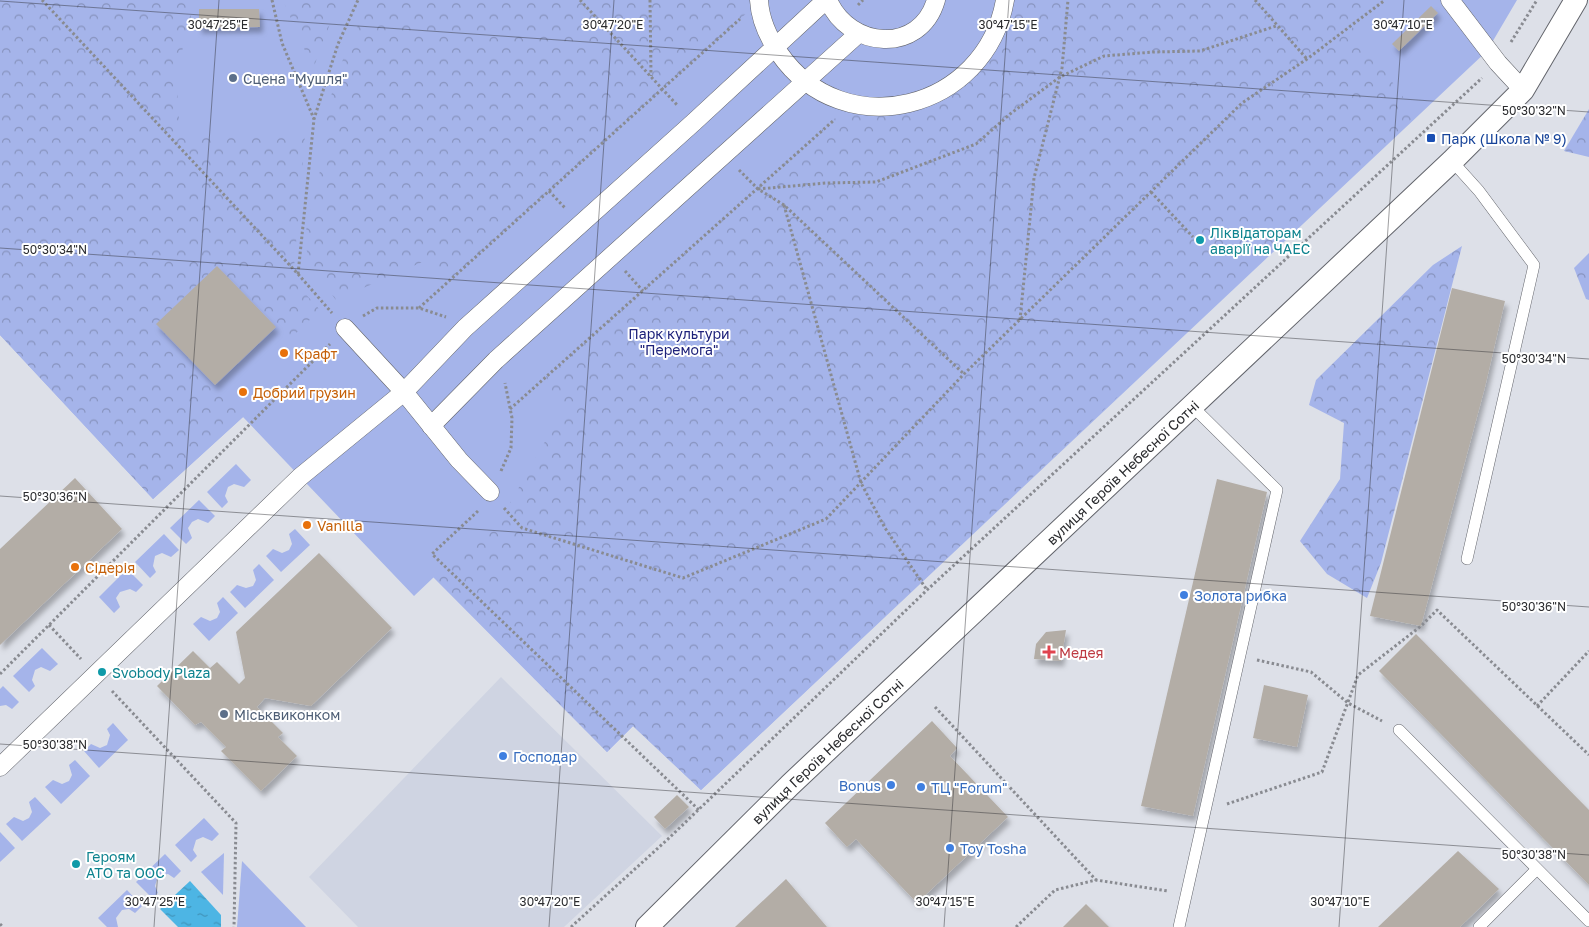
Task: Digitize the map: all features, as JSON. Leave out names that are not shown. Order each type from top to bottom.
[{"type":"street","points":[[0,767],[97,675],[300,476],[404,392],[465,328],[827,0],[840,21],[858,34],[880,40],[908,33],[924,21],[936,0]]},
{"type":"street","points":[[759,1],[765,27],[775,47],[786,62],[806,81],[828,95],[852,104],[874,107],[895,106],[915,102],[952,86],[968,73],[992,40],[1000,21],[1005,0]]},
{"type":"street","points":[[1450,0],[1498,64],[1523,90]]},
{"type":"street","name":"вулиця Героїв Небесної Сотні","points":[[647,927],[790,785],[1452,162],[1523,90],[1576,0]]},
{"type":"street","points":[[431,426],[496,360],[858,34]]},
{"type":"street","points":[[345,328],[404,392],[431,426],[490,492]]},
{"type":"lane","points":[[1452,162],[1479,191],[1534,265],[1467,559]]},
{"type":"lane","points":[[1179,927],[1277,490],[1192,406]]},
{"type":"lane","points":[[1399,730],[1536,870],[1589,921]]},
{"type":"lane","points":[[1479,927],[1536,870]]},
{"type":"path","points":[[0,674],[345,328],[298,274],[42,0]]},
{"type":"path","points":[[272,0],[282,43],[314,118]]},
{"type":"path","points":[[298,274],[314,118],[338,44],[358,0]]},
{"type":"path","points":[[580,0],[694,122]]},
{"type":"path","points":[[650,0],[651,76]]},
{"type":"path","points":[[1020,320],[1034,178],[1060,77],[1068,0]]},
{"type":"path","points":[[1255,0],[1306,60]]},
{"type":"path","points":[[700,810],[432,554],[474,516],[490,492],[522,528],[683,578],[826,519],[964,374],[1242,103],[1306,60],[1385,0]]},
{"type":"path","points":[[571,927],[700,810],[927,590],[1498,64],[1537,0]]},
{"type":"path","points":[[419,308],[759,1]]},
{"type":"path","points":[[758,189],[826,183],[876,182],[976,144],[1010,114],[1060,77],[1104,56],[1200,51],[1276,26]]},
{"type":"path","points":[[510,409],[852,104]]},
{"type":"path","points":[[724,156],[758,189],[784,205],[964,374]]},
{"type":"path","points":[[1151,192],[1193,237]]},
{"type":"path","points":[[784,205],[860,483],[885,528],[927,590]]},
{"type":"path","points":[[1205,812],[1322,772],[1358,675],[1421,626],[1437,610],[1589,755]]},
{"type":"path","points":[[49,625],[236,823],[234,927]]},
{"type":"path","points":[[1538,706],[1589,652]]},
{"type":"path","points":[[1240,656],[1311,672],[1348,703],[1399,730]]},
{"type":"path","points":[[935,706],[1096,880]]},
{"type":"path","points":[[1016,927],[1055,890],[1096,880],[1186,894]]},
{"type":"shaded area","name":"Господар","points":[[501,677],[662,836],[564,927],[358,927],[309,877]]},
{"type":"green space","name":"Парк культури \"Перемога\"","points":[[0,0],[1517,0],[1487,51],[701,790],[633,726],[607,752],[434,577],[414,596],[243,417],[153,499],[0,335]]},
{"type":"green space","points":[[0,0],[195,0],[176,75],[180,133],[305,134],[293,280],[320,310],[289,340],[217,266],[156,324],[243,417],[153,499],[0,335]]},
{"type":"green space","points":[[283,0],[339,0],[313,69]]},
{"type":"green space","points":[[371,0],[759,0],[759,2],[447,282],[427,260],[336,300],[311,268],[304,239],[323,158],[328,105],[347,47]]},
{"type":"green space","points":[[1005,0],[1372,0],[1351,25],[1416,115],[701,790],[633,726],[607,752],[433,577],[510,503],[563,410],[539,383],[852,103],[874,107],[968,73]]},
{"type":"green space","points":[[1589,109],[1589,157],[1564,151]]},
{"type":"green space","points":[[1462,246],[1381,563],[1367,598],[1327,574],[1300,541],[1340,479],[1344,423],[1309,405],[1316,380],[1433,265]]},
{"type":"green space","points":[[1589,253],[1589,300],[1586,299],[1574,268]]},
{"type":"green space","points":[[236,464],[251,480],[244,487],[234,484],[228,487],[225,496],[228,502],[222,508],[207,492]]},
{"type":"green space","points":[[199,500],[215,516],[208,523],[198,519],[192,522],[188,528],[192,538],[186,544],[170,528]]},
{"type":"green space","points":[[295,529],[310,545],[281,572],[266,556],[273,549],[282,553],[289,550],[292,544],[289,534]]},
{"type":"green space","points":[[164,534],[179,550],[171,557],[162,553],[155,556],[153,566],[156,572],[150,578],[135,562]]},
{"type":"green space","points":[[259,564],[274,580],[245,608],[230,592],[237,585],[246,588],[253,586],[256,580],[253,570]]},
{"type":"green space","points":[[127,569],[143,585],[136,592],[130,589],[120,592],[116,598],[120,607],[114,613],[99,597]]},
{"type":"green space","points":[[223,597],[238,613],[209,641],[193,624],[201,617],[210,621],[217,618],[220,612],[217,603]]},
{"type":"green space","points":[[42,648],[58,664],[50,671],[41,667],[35,670],[32,680],[35,686],[29,692],[13,676]]},
{"type":"green space","points":[[3,686],[19,702],[12,709],[6,705],[0,706],[0,689]]},
{"type":"green space","points":[[113,723],[128,740],[99,768],[84,751],[91,744],[100,748],[107,745],[110,735],[107,729]]},
{"type":"green space","points":[[75,760],[90,776],[61,804],[45,787],[53,780],[62,784],[69,781],[72,775],[69,765]]},
{"type":"green space","points":[[35,797],[51,814],[22,841],[6,824],[14,817],[23,821],[29,818],[32,812],[29,802]]},
{"type":"green space","points":[[204,818],[219,834],[212,841],[203,837],[196,840],[193,850],[197,856],[191,862],[175,845]]},
{"type":"green space","points":[[0,832],[15,848],[0,862]]},
{"type":"green space","points":[[224,853],[223,895],[201,872]]},
{"type":"green space","points":[[165,854],[181,871],[174,878],[168,874],[158,876],[155,886],[158,893],[152,898],[136,882]]},
{"type":"green space","points":[[242,861],[306,927],[237,927]]},
{"type":"green space","points":[[127,890],[142,906],[135,913],[129,909],[122,910],[116,918],[118,927],[107,927],[98,918]]},
{"type":"water","points":[[190,881],[221,915],[221,927],[178,927],[160,909]]},
{"type":"building","points":[[1431,6],[1438,13],[1399,51],[1392,44]]},
{"type":"building","points":[[199,9],[259,9],[260,27],[199,28]]},
{"type":"building","points":[[217,266],[276,327],[215,385],[156,324]]},
{"type":"building","points":[[1452,288],[1505,301],[1485,387],[1421,626],[1370,616]]},
{"type":"building","points":[[75,478],[122,529],[0,645],[0,549]]},
{"type":"building","points":[[1217,479],[1267,492],[1193,816],[1141,806]]},
{"type":"building","points":[[319,553],[392,628],[311,706],[265,698],[257,707],[283,733],[278,737],[297,756],[261,791],[221,751],[226,747],[201,722],[195,725],[157,686],[193,651],[210,668],[217,662],[239,684],[245,678],[236,632]]},
{"type":"building","name":"Медея","points":[[1066,630],[1061,661],[1034,659],[1036,644],[1046,632]]},
{"type":"building","points":[[1416,634],[1589,810],[1589,885],[1379,671]]},
{"type":"building","points":[[1264,685],[1308,695],[1297,747],[1253,738]]},
{"type":"building","name":"ТЦ \"Forum\"","points":[[932,721],[957,748],[950,756],[1008,817],[917,903],[856,839],[847,847],[825,823]]},
{"type":"building","points":[[677,795],[689,807],[665,829],[654,817]]},
{"type":"building","points":[[1458,851],[1499,889],[1460,927],[1378,927]]},
{"type":"building","points":[[786,879],[827,927],[735,927]]},
{"type":"building","points":[[1086,904],[1109,927],[1063,927]]},
{"type":"place","name":"Сцена \"Мушля\"","points":[[233,78]]},
{"type":"place","name":"Парк (Школа № 9)","points":[[1431,138]]},
{"type":"place","name":"Ліквідаторам аварії на ЧАЕС","points":[[1200,240]]},
{"type":"place","name":"Крафт","points":[[284,353]]},
{"type":"place","name":"Добрий грузин","points":[[243,392]]},
{"type":"place","name":"Vanilla","points":[[307,525]]},
{"type":"place","name":"Сідерія","points":[[75,567]]},
{"type":"place","name":"Золота рибка","points":[[1184,595]]},
{"type":"place","name":"Медея","points":[[1049,652]]},
{"type":"place","name":"Svobody Plaza","points":[[102,672]]},
{"type":"place","name":"Міськвиконком","points":[[224,714]]},
{"type":"place","name":"Господар","points":[[503,756]]},
{"type":"place","name":"Bonus","points":[[891,785]]},
{"type":"place","name":"ТЦ \"Forum\"","points":[[921,787]]},
{"type":"place","name":"Toy Tosha","points":[[950,848]]},
{"type":"place","name":"Героям АТО та ООС","points":[[76,864]]}]
